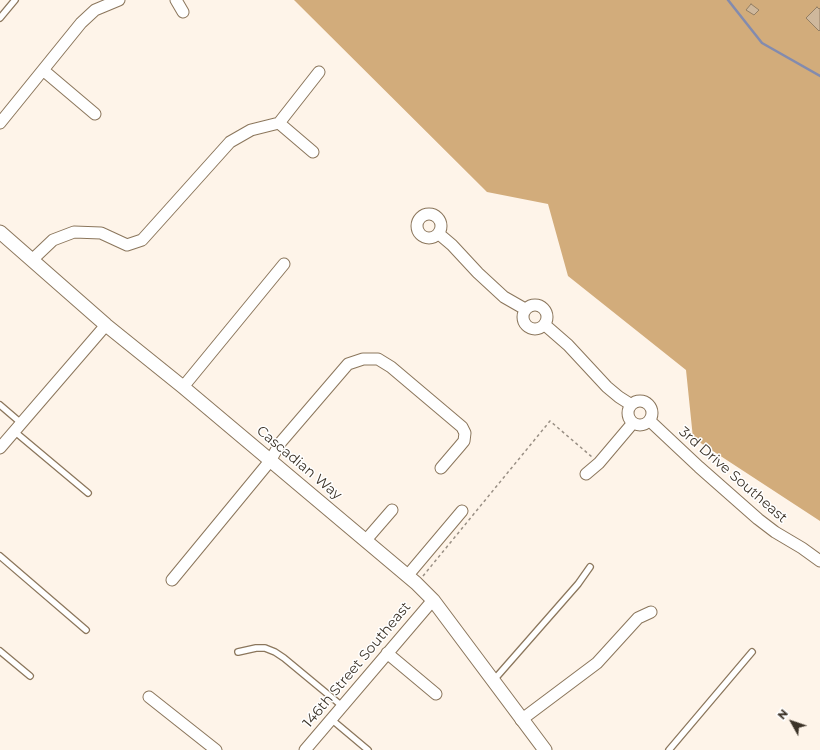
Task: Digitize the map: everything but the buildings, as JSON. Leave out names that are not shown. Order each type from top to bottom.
[{"type":"street","points":[[0,123],[81,23],[95,10],[118,0]]},
{"type":"street","points":[[176,0],[183,12]]},
{"type":"street","points":[[43,70],[95,114]]},
{"type":"street","points":[[33,259],[53,240],[74,232],[101,233],[127,245],[142,240],[230,142],[251,130],[279,123],[319,72]]},
{"type":"street","points":[[279,123],[313,152]]},
{"type":"street","name":"Cascadian Way","points":[[0,232],[33,259],[106,324],[412,579],[433,600],[521,720],[545,750]]},
{"type":"street","points":[[439,234],[504,297],[525,309]]},
{"type":"street","points":[[183,387],[284,264]]},
{"type":"street","points":[[532,304],[544,308],[548,316],[545,325],[538,329],[527,327],[522,316],[525,309],[532,304]]},
{"type":"street","points":[[0,448],[106,324]]},
{"type":"street","points":[[545,325],[568,345],[607,387],[630,404]]},
{"type":"street","points":[[172,580],[270,461],[281,442],[348,364],[363,359],[378,359],[391,366],[462,427],[465,433],[464,441],[441,468]]},
{"type":"street","points":[[642,401],[649,405],[652,413],[650,421],[640,426],[632,424],[627,412],[630,404],[642,401]]},
{"type":"street","name":"3rd Drive Southeast","points":[[650,421],[758,519],[774,532],[820,560]]},
{"type":"street","points":[[586,474],[599,463],[632,424]]},
{"type":"street","points":[[366,540],[392,510]]},
{"type":"street","points":[[412,579],[462,511]]},
{"type":"street","name":"146th Street Southeast","points":[[305,750],[433,600]]},
{"type":"street","points":[[521,720],[597,663],[638,618],[651,612]]},
{"type":"street","points":[[387,653],[436,694]]},
{"type":"street","points":[[149,697],[216,750]]},
{"type":"lane","points":[[0,18],[15,0]]},
{"type":"lane","points":[[0,405],[18,427],[88,493]]},
{"type":"lane","points":[[0,556],[86,630]]},
{"type":"lane","points":[[493,681],[578,584],[590,567]]},
{"type":"lane","points":[[238,652],[256,648],[265,648],[275,652],[342,706]]},
{"type":"lane","points":[[0,651],[30,676]]},
{"type":"lane","points":[[669,750],[752,652]]},
{"type":"lane","points":[[331,719],[368,750]]},
{"type":"path","points":[[412,579],[550,421],[599,463]]},
{"type":"shaded area","points":[[294,0],[820,0],[820,521],[693,438],[686,370],[568,276],[548,204],[487,192]]},
{"type":"waterway","points":[[728,0],[762,43],[820,76]]}]
